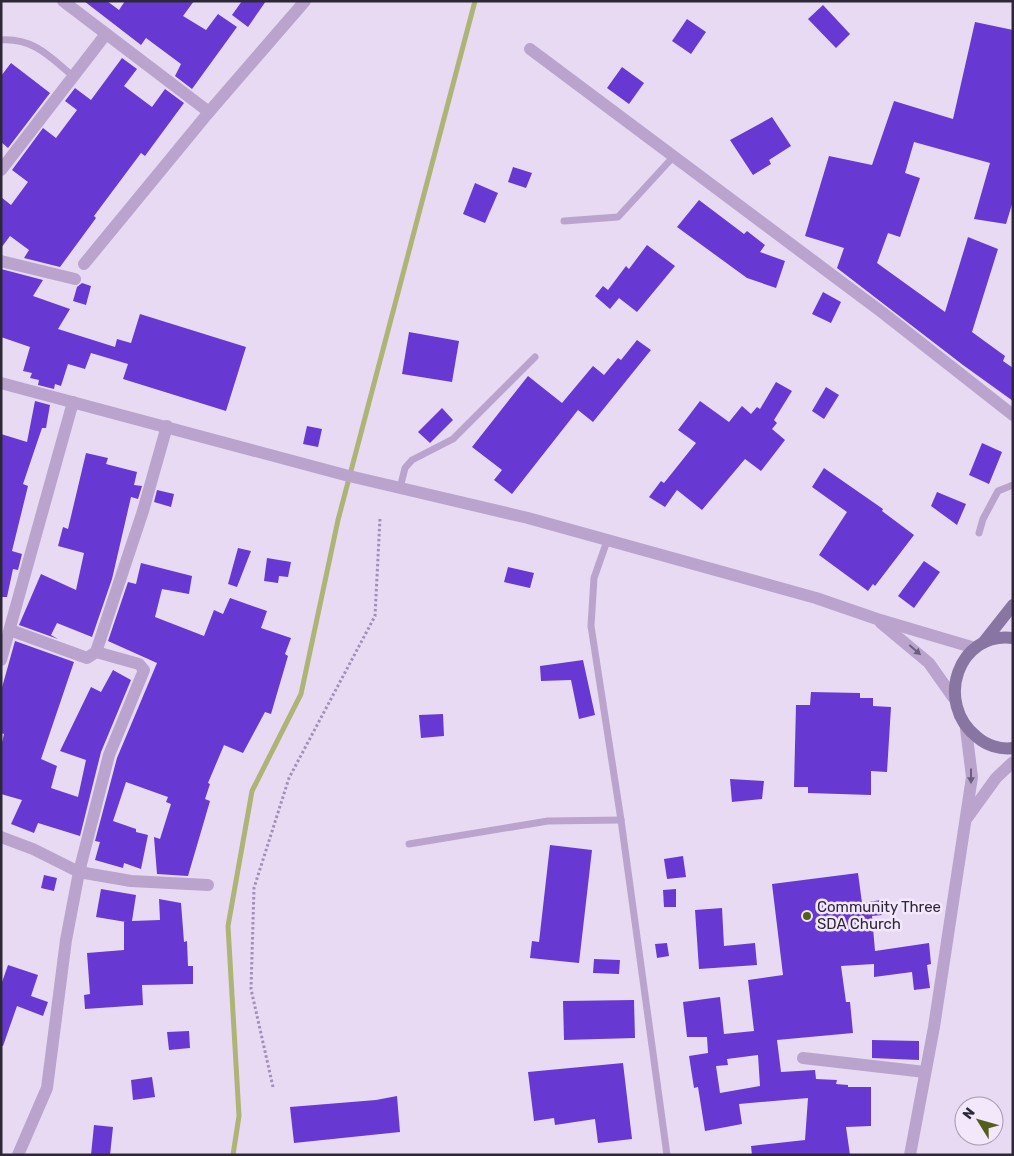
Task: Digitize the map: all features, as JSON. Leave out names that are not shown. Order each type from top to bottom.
[{"type":"main road","points":[[1013,605],[963,662],[955,679],[953,697],[957,714],[966,729],[984,743],[1006,749],[1013,748]]},
{"type":"main road","points":[[979,646],[1006,637],[1013,638]]},
{"type":"street","points":[[63,1],[210,112]]},
{"type":"street","points":[[84,264],[304,1]]},
{"type":"street","points":[[1,170],[106,34]]},
{"type":"street","points":[[530,49],[883,313],[1013,415]]},
{"type":"street","points":[[1,261],[75,280]]},
{"type":"street","points":[[1,383],[400,488],[528,518],[816,598],[877,619],[979,646]]},
{"type":"street","points":[[1,660],[73,402]]},
{"type":"street","points":[[10,630],[87,658],[96,652],[144,511],[167,426]]},
{"type":"street","points":[[877,619],[929,663],[953,697]]},
{"type":"street","points":[[18,1155],[46,1088],[66,940],[78,872],[109,755],[144,670],[139,664],[96,652]]},
{"type":"street","points":[[910,1155],[972,777],[966,729]]},
{"type":"street","points":[[964,822],[996,778],[1013,762]]},
{"type":"street","points":[[1,838],[33,849],[78,872],[132,881],[208,885]]},
{"type":"street","points":[[803,1058],[925,1072]]},
{"type":"lane","points":[[1,40],[15,40],[36,46],[74,77]]},
{"type":"lane","points":[[564,221],[618,217],[674,156]]},
{"type":"lane","points":[[400,488],[405,468],[412,460],[453,439],[535,357]]},
{"type":"lane","points":[[979,533],[983,519],[998,491],[1013,485]]},
{"type":"lane","points":[[607,540],[594,578],[592,626],[667,1155]]},
{"type":"lane","points":[[410,844],[548,822],[621,820]]},
{"type":"path","points":[[273,1087],[251,989],[254,888],[289,778],[374,616],[380,518]]},
{"type":"building","points":[[84,1],[107,1],[119,10],[125,1],[194,1],[183,16],[206,30],[218,14],[237,27],[192,89],[175,76],[181,64],[146,38],[141,45]]},
{"type":"building","points":[[242,1],[266,1],[248,27],[232,15]]},
{"type":"building","points":[[823,5],[850,34],[836,48],[808,19]]},
{"type":"building","points":[[687,19],[706,32],[691,54],[672,41]]},
{"type":"building","points":[[975,22],[1013,30],[1013,201],[1006,224],[974,219],[990,163],[914,142],[905,173],[920,178],[900,237],[888,233],[877,263],[945,312],[968,237],[998,249],[972,332],[1005,356],[1003,361],[1013,368],[1013,401],[837,268],[844,248],[805,236],[829,156],[872,165],[894,101],[953,119]]},
{"type":"building","points":[[122,58],[137,69],[124,86],[152,107],[165,89],[184,103],[145,156],[141,153],[94,216],[96,218],[60,267],[24,258],[29,250],[10,236],[1,248],[1,197],[11,205],[28,182],[12,170],[43,128],[56,138],[77,110],[65,101],[75,88],[91,100]]},
{"type":"building","points":[[11,63],[50,93],[8,148],[1,142],[1,76]]},
{"type":"building","points":[[622,67],[644,83],[629,104],[607,88]]},
{"type":"building","points":[[772,117],[791,146],[769,160],[771,164],[753,175],[730,140]]},
{"type":"building","points":[[513,167],[532,173],[526,188],[508,182]]},
{"type":"building","points":[[475,183],[498,193],[485,223],[463,214]]},
{"type":"building","points":[[699,200],[744,234],[747,231],[765,245],[760,252],[785,261],[776,288],[747,278],[677,227]]},
{"type":"building","points":[[647,245],[675,266],[637,312],[619,298],[610,309],[595,296],[603,286],[608,290],[626,266],[629,269]]},
{"type":"building","points":[[1,269],[43,280],[33,296],[70,309],[58,329],[115,347],[117,339],[131,343],[140,314],[246,347],[226,411],[123,379],[128,364],[91,353],[85,369],[68,364],[61,386],[55,384],[54,389],[38,385],[39,380],[30,378],[32,373],[23,371],[30,347],[1,337]]},
{"type":"building","points":[[82,283],[91,286],[86,305],[73,301],[77,287]]},
{"type":"building","points":[[823,292],[841,302],[831,323],[812,314]]},
{"type":"building","points":[[409,332],[459,341],[452,382],[402,374]]},
{"type":"building","points":[[637,340],[651,350],[593,422],[578,410],[512,494],[494,480],[502,470],[472,447],[528,376],[562,403],[593,366],[604,375],[618,358],[621,360]]},
{"type":"building","points":[[776,382],[792,391],[774,420],[777,423],[772,429],[785,440],[761,471],[745,459],[702,510],[677,490],[665,507],[649,497],[661,481],[664,483],[696,443],[678,430],[700,401],[729,422],[742,406],[751,414],[757,407],[760,409]]},
{"type":"building","points":[[826,387],[839,395],[824,419],[812,411]]},
{"type":"building","points":[[35,401],[50,405],[46,428],[42,428],[23,484],[28,486],[12,551],[22,554],[18,570],[13,569],[7,597],[1,597],[1,434],[27,442]]},
{"type":"building","points":[[442,408],[453,420],[430,443],[418,432]]},
{"type":"building","points":[[307,426],[322,429],[318,447],[303,444]]},
{"type":"building","points":[[982,443],[1002,452],[989,484],[969,475]]},
{"type":"building","points":[[86,453],[108,458],[106,464],[137,472],[134,485],[142,486],[138,499],[131,497],[112,579],[92,637],[57,623],[51,635],[58,639],[19,625],[41,574],[76,590],[84,553],[58,546],[63,527],[68,529]]},
{"type":"building","points":[[824,468],[883,509],[882,511],[914,535],[875,586],[873,584],[868,591],[819,555],[847,512],[812,487]]},
{"type":"building","points":[[157,490],[174,494],[171,507],[154,502]]},
{"type":"building","points":[[937,492],[966,504],[957,525],[931,506]]},
{"type":"building","points":[[238,548],[251,551],[237,587],[228,584]]},
{"type":"building","points":[[267,558],[291,562],[288,577],[279,576],[278,583],[264,581]]},
{"type":"building","points":[[924,561],[940,572],[914,608],[898,596]]},
{"type":"building","points":[[141,563],[192,576],[189,594],[162,589],[155,617],[204,636],[214,610],[223,614],[230,598],[267,611],[261,628],[291,638],[285,654],[288,656],[271,714],[265,712],[243,753],[224,745],[208,783],[210,784],[205,799],[210,801],[188,876],[157,874],[154,837],[160,839],[171,804],[166,802],[168,797],[126,782],[113,821],[136,829],[136,832],[148,835],[141,869],[124,863],[123,868],[95,860],[100,842],[95,841],[117,758],[157,663],[108,641],[128,582],[136,584]]},
{"type":"building","points":[[508,567],[534,573],[530,588],[504,582]]},
{"type":"building","points":[[15,641],[74,662],[41,759],[57,766],[51,788],[78,797],[86,760],[60,751],[91,687],[101,692],[113,670],[131,680],[101,752],[80,836],[38,823],[34,833],[11,824],[22,800],[1,794],[1,747],[4,734],[1,733],[1,691]]},
{"type":"building","points":[[583,660],[595,715],[579,719],[571,680],[541,681],[540,666]]},
{"type":"building","points":[[811,692],[860,693],[860,698],[873,698],[873,706],[891,707],[887,772],[871,771],[871,795],[808,793],[808,787],[794,787],[796,705],[810,705]]},
{"type":"building","points":[[443,714],[444,736],[421,738],[419,715]]},
{"type":"building","points":[[730,779],[764,781],[762,799],[732,802]]},
{"type":"building","points":[[550,845],[592,850],[579,963],[530,958],[532,941],[539,942]]},
{"type":"building","points":[[683,856],[686,877],[667,879],[664,859]]},
{"type":"building","points":[[858,873],[862,903],[881,900],[882,915],[872,916],[875,951],[929,943],[931,964],[927,965],[930,988],[914,990],[912,972],[874,977],[874,964],[841,966],[846,1002],[850,1002],[853,1033],[777,1040],[781,1072],[815,1070],[816,1079],[837,1080],[836,1084],[848,1085],[848,1087],[871,1087],[871,1126],[846,1127],[850,1155],[752,1155],[751,1146],[805,1140],[808,1098],[739,1104],[742,1124],[705,1131],[698,1087],[694,1088],[689,1056],[708,1053],[707,1037],[687,1037],[683,1002],[720,997],[724,1034],[754,1031],[748,980],[783,975],[772,884]],"holes":[[[758,1055],[760,1086],[720,1093],[716,1066],[728,1065],[727,1059]]]},
{"type":"building","points":[[44,875],[57,878],[54,891],[41,888]]},
{"type":"building","points":[[101,889],[136,895],[132,921],[160,920],[159,899],[181,903],[184,942],[187,941],[188,966],[193,966],[193,984],[142,985],[143,1005],[85,1009],[84,995],[90,994],[87,953],[124,950],[124,922],[126,922],[96,917]]},
{"type":"building","points":[[676,889],[676,907],[664,907],[663,890]]},
{"type":"building","points":[[722,908],[724,946],[755,943],[757,965],[699,969],[695,910]]},
{"type":"building","points":[[667,943],[669,956],[657,958],[655,944]]},
{"type":"building","points":[[594,959],[620,960],[619,974],[593,973]]},
{"type":"building","points":[[8,965],[38,975],[31,996],[48,1002],[43,1016],[17,1006],[3,1046],[1,1046],[1,985]]},
{"type":"building","points":[[634,1000],[635,1038],[564,1040],[563,1001]]},
{"type":"building","points":[[189,1031],[190,1048],[169,1050],[167,1032]]},
{"type":"building","points":[[872,1040],[919,1041],[919,1060],[872,1058]]},
{"type":"building","points":[[623,1063],[632,1139],[598,1143],[595,1119],[555,1125],[554,1118],[534,1121],[528,1072]]},
{"type":"building","points":[[152,1077],[155,1097],[133,1100],[131,1080]]},
{"type":"building","points":[[397,1096],[400,1132],[294,1143],[290,1107],[376,1100]]},
{"type":"building","points":[[94,1125],[113,1127],[110,1155],[91,1155]]},
{"type":"waterway","points":[[233,1155],[239,1116],[228,926],[252,791],[301,694],[338,520],[475,1]]},
{"type":"place","name":"Community Three SDA Church","points":[[807,916]]}]
